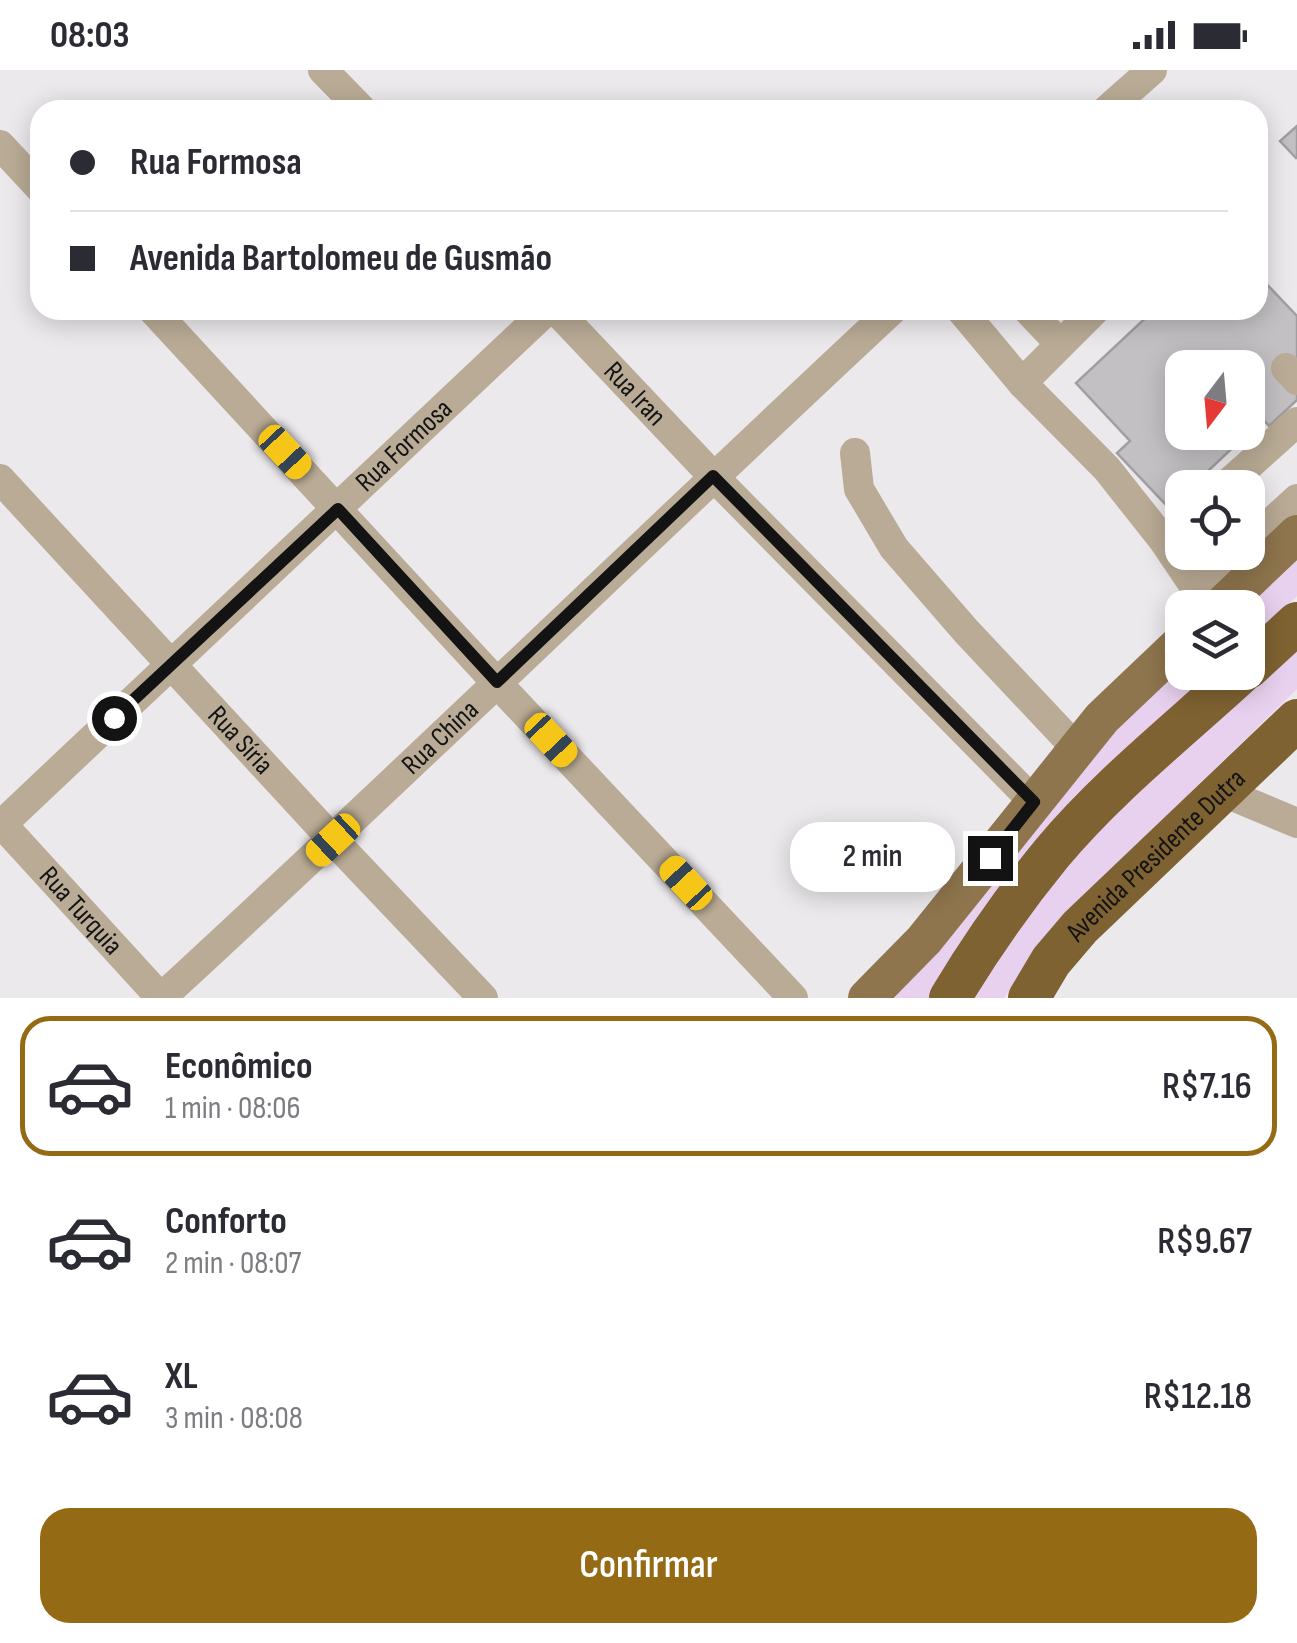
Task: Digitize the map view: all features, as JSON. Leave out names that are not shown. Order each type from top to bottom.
[{"type":"highway","points":[[1265,652],[1297,623]]},
{"type":"highway","points":[[950,998],[1052,853],[1100,802],[1223,690]]},
{"type":"highway","name":"Avenida Presidente Dutra","points":[[1033,995],[1052,961],[1080,927],[1297,720]]},
{"type":"main road","points":[[1225,590],[1297,534]]},
{"type":"main road","points":[[868,998],[924,940],[1102,718],[1165,658]]},
{"type":"street","points":[[323,70],[352,100]]},
{"type":"street","points":[[1118,100],[1152,70]]},
{"type":"street","points":[[0,145],[30,177]]},
{"type":"street","points":[[162,320],[793,998]]},
{"type":"street","name":"Rua Formosa","points":[[0,824],[536,320]]},
{"type":"street","name":"Rua Iran","points":[[565,320],[1034,802]]},
{"type":"street","name":"Rua China","points":[[161,998],[881,320]]},
{"type":"street","points":[[969,320],[1022,382],[1165,524]]},
{"type":"street","points":[[1037,320],[1060,344]]},
{"type":"street","points":[[1022,382],[1085,320]]},
{"type":"street","points":[[1244,470],[1297,422]]},
{"type":"street","points":[[855,453],[859,490],[894,548],[1077,749]]},
{"type":"street","name":"Rua Síria","points":[[0,479],[484,998]]},
{"type":"street","points":[[1265,528],[1297,499]]},
{"type":"street","points":[[1223,792],[1297,823]]},
{"type":"street","name":"Rua Turquia","points":[[0,824],[161,998]]},
{"type":"shaded area","points":[[1297,561],[1297,596],[1265,626],[1265,590]]},
{"type":"shaded area","points":[[1297,644],[1297,689],[1052,927],[1004,998],[973,998],[1050,885],[1100,828],[1248,690],[1265,690],[1265,674]]},
{"type":"shaded area","points":[[1165,681],[1165,690],[1200,690],[934,998],[893,998],[1098,747]]},
{"type":"building","points":[[1297,126],[1297,157],[1296,158],[1280,141]]},
{"type":"building","points":[[1268,286],[1297,316],[1297,400],[1269,426],[1265,421],[1265,350],[1165,350],[1165,450],[1230,450],[1209,470],[1165,470],[1165,504],[1117,453],[1130,441],[1076,383],[1143,320],[1268,320]]},
{"type":"route","points":[[114,718],[338,509],[497,682],[713,476],[1034,802],[990,858]]}]
